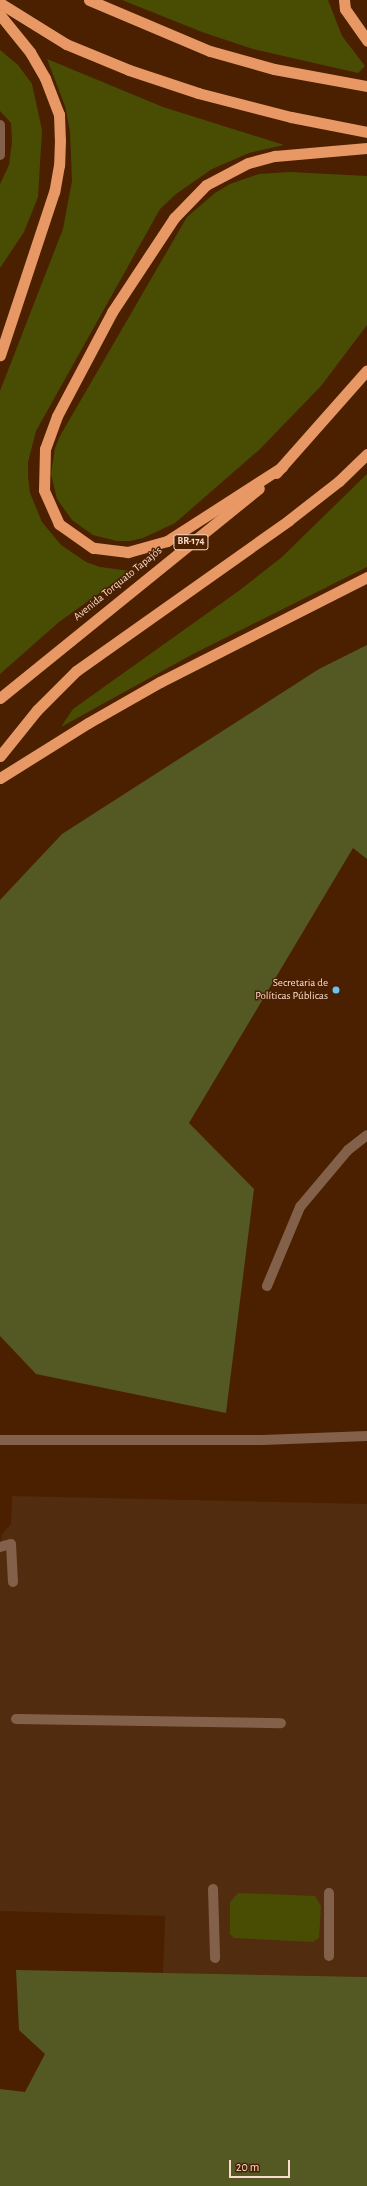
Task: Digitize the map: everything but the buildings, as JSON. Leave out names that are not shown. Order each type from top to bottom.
[{"type":"highway","points":[[89,0],[210,51],[274,69],[367,86]]},
{"type":"highway","points":[[344,0],[345,9],[367,40]]},
{"type":"highway","points":[[0,2],[66,44],[129,70],[205,95],[292,117],[367,132]]},
{"type":"highway","points":[[0,15],[30,52],[45,78],[59,114],[60,140],[59,165],[54,192],[0,355]]},
{"type":"highway","points":[[282,468],[167,540],[128,552],[93,548],[59,524],[44,490],[45,449],[57,416],[112,312],[174,218],[206,185],[248,163],[275,156],[367,148]]},
{"type":"highway","name":"Avenida Torquato Tapajós","points":[[0,698],[147,576],[246,500],[282,468],[367,370]]},
{"type":"highway","points":[[0,756],[37,710],[76,671],[289,520],[339,481],[367,454]]},
{"type":"highway","points":[[0,778],[88,723],[160,682],[367,577]]},
{"type":"lane","points":[[0,125],[0,155]]},
{"type":"lane","points":[[267,1286],[300,1207],[348,1150],[367,1135]]},
{"type":"lane","points":[[0,1440],[263,1440],[367,1436]]},
{"type":"lane","points":[[0,1547],[11,1544],[13,1582]]},
{"type":"lane","points":[[16,1719],[281,1723]]},
{"type":"lane","points":[[213,1889],[215,1958]]},
{"type":"lane","points":[[329,1893],[329,1956]]},
{"type":"shaded area","points":[[122,0],[328,0],[342,36],[365,66],[358,73],[253,49],[202,32]]},
{"type":"shaded area","points":[[0,50],[18,65],[32,84],[42,130],[38,197],[24,232],[0,268],[0,184],[9,165],[12,142],[11,123],[0,111]]},
{"type":"shaded area","points":[[47,59],[163,107],[284,145],[249,153],[212,169],[176,194],[160,209],[36,431],[28,462],[28,477],[30,493],[42,522],[61,545],[86,562],[100,567],[130,571],[59,622],[0,674],[0,391],[63,229],[72,181],[70,131],[65,106]]},
{"type":"shaded area","points":[[290,172],[367,176],[367,325],[321,386],[259,450],[175,523],[143,538],[130,541],[117,541],[93,535],[72,520],[57,499],[51,474],[55,448],[60,436],[187,217],[215,193],[230,184],[259,174]]},
{"type":"shaded area","points":[[367,474],[367,567],[193,654],[61,727],[73,709],[240,590],[282,557]]},
{"type":"shaded area","points":[[12,1496],[367,1504],[367,1977],[163,1973],[165,1916],[0,1911],[0,1547],[2,1534],[11,1524]]},
{"type":"shaded area","points":[[238,1893],[315,1896],[321,1906],[319,1938],[313,1942],[234,1938],[230,1934],[230,1902]]},
{"type":"green space","points":[[367,645],[367,859],[353,848],[189,1123],[254,1189],[226,1413],[36,1374],[0,1336],[0,900],[62,834],[319,669]]},
{"type":"green space","points":[[16,1970],[367,1977],[367,2186],[0,2186],[0,2089],[25,2092],[45,2054],[19,2030]]},
{"type":"place","name":"Secretaria de Políticas Públicas","points":[[336,990]]}]
